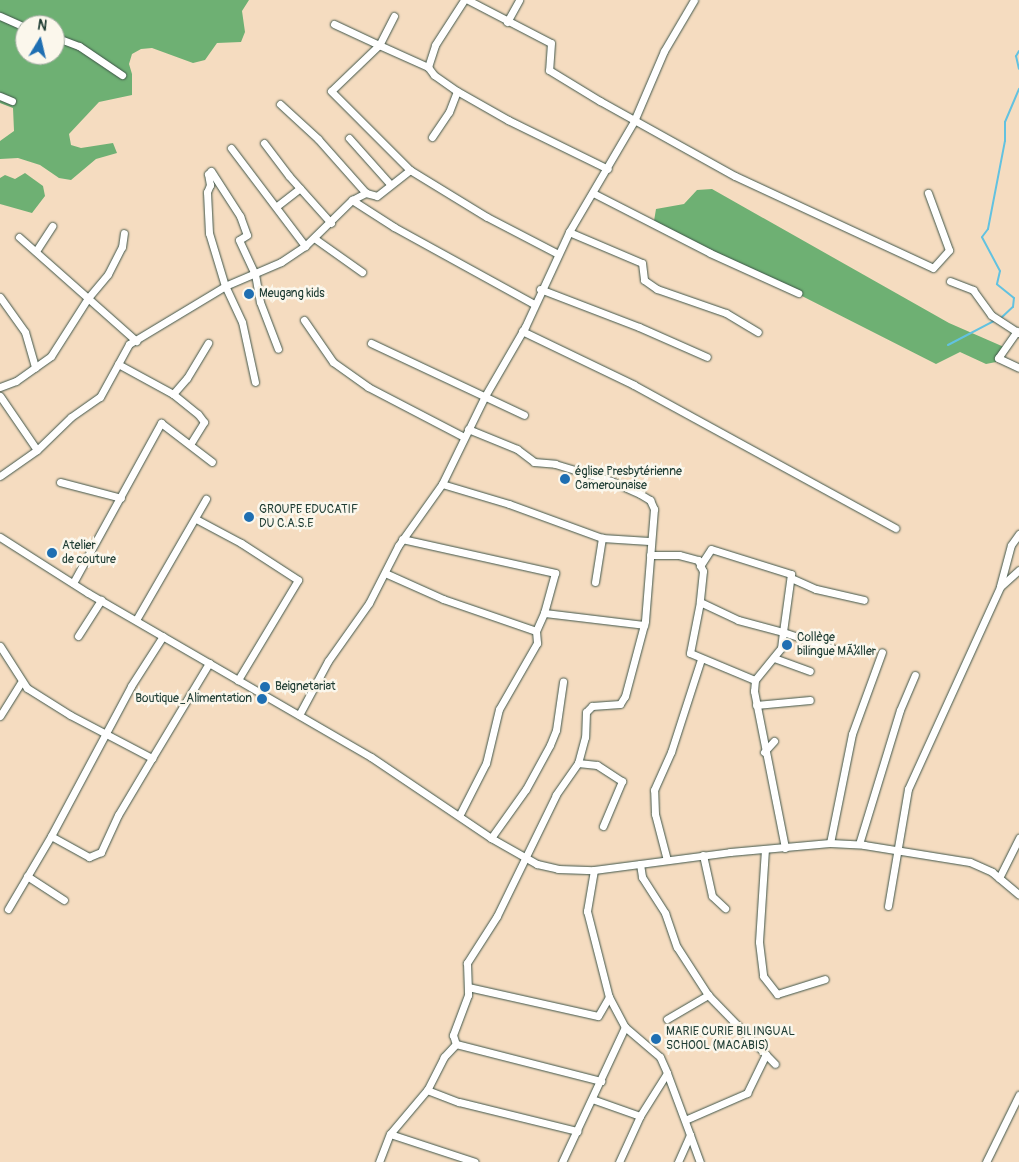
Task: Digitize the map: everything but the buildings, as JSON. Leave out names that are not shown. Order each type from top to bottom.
[{"type":"street","points":[[428,67],[435,45],[464,0]]},
{"type":"street","points":[[468,0],[507,22],[551,43],[553,47],[548,67],[554,74],[634,121],[776,197],[933,268],[949,250],[928,194]]},
{"type":"street","points":[[507,22],[519,0]]},
{"type":"street","points":[[299,715],[328,661],[369,603],[402,539],[442,484],[483,398],[522,331],[568,232],[608,168],[634,121],[664,51],[694,0]]},
{"type":"street","points":[[0,16],[15,23]]},
{"type":"street","points":[[394,16],[379,45],[330,91],[410,170],[487,217],[558,254]]},
{"type":"street","points":[[334,24],[428,67],[434,75],[457,91],[508,120],[608,168]]},
{"type":"street","points":[[65,41],[79,46],[122,75]]},
{"type":"street","points":[[432,137],[449,112],[457,91]]},
{"type":"street","points":[[0,96],[12,102]]},
{"type":"street","points":[[280,104],[318,139],[366,193],[378,196],[390,184],[410,170]]},
{"type":"street","points":[[349,138],[390,184]]},
{"type":"street","points":[[264,143],[331,223]]},
{"type":"street","points":[[231,148],[277,206],[305,246]]},
{"type":"street","points":[[255,382],[242,322],[225,286],[208,232],[207,192],[210,186],[208,174],[211,171],[237,208],[247,235],[239,240],[255,274],[260,302],[278,349]]},
{"type":"street","points":[[277,206],[300,188]]},
{"type":"street","points":[[0,476],[37,450],[71,417],[100,397],[129,344],[225,286],[255,274],[305,246],[331,223],[352,200],[366,193]]},
{"type":"street","points":[[593,193],[710,253],[798,292]]},
{"type":"street","points":[[352,200],[394,227],[534,304]]},
{"type":"street","points":[[36,251],[52,226]]},
{"type":"street","points":[[568,232],[642,263],[644,280],[657,289],[726,313],[758,332]]},
{"type":"street","points":[[0,387],[35,368],[59,346],[88,298],[108,274],[122,247],[124,233]]},
{"type":"street","points":[[18,237],[136,341]]},
{"type":"street","points":[[314,238],[362,272]]},
{"type":"street","points":[[950,281],[973,290],[991,315],[1018,332],[998,358],[1019,368]]},
{"type":"street","points":[[540,289],[639,327],[706,357]]},
{"type":"street","points":[[0,297],[26,332],[35,368]]},
{"type":"street","points":[[304,320],[333,362],[368,387],[464,436]]},
{"type":"street","points":[[522,331],[634,385],[895,528]]},
{"type":"street","points":[[173,394],[188,378],[208,343]]},
{"type":"street","points":[[371,343],[483,398],[524,415]]},
{"type":"street","points":[[118,364],[173,394],[204,422],[190,444]]},
{"type":"street","points":[[0,396],[37,450]]},
{"type":"street","points":[[73,583],[161,423],[212,462]]},
{"type":"street","points":[[456,1044],[453,1035],[468,994],[467,963],[496,916],[526,859],[556,795],[578,763],[584,737],[586,712],[592,706],[620,704],[644,625],[650,555],[649,541],[654,509],[640,494],[555,464],[534,462],[517,449],[468,429]]},
{"type":"street","points":[[60,482],[120,498]]},
{"type":"street","points":[[442,484],[509,504],[602,538],[649,541]]},
{"type":"street","points":[[136,620],[206,499]]},
{"type":"street","points":[[196,519],[298,580],[238,680]]},
{"type":"street","points":[[888,906],[908,788],[1000,586],[1011,545],[1019,534]]},
{"type":"street","points":[[0,538],[101,600],[371,756],[491,838],[526,859],[558,869],[594,870],[765,849],[830,843],[859,844],[970,862],[999,878],[1019,894]]},
{"type":"street","points":[[595,582],[602,538]]},
{"type":"street","points":[[402,539],[555,573],[544,612],[536,631],[537,643],[499,709],[486,763],[459,816]]},
{"type":"street","points":[[700,566],[711,548],[791,574],[781,648],[755,680],[756,705],[764,752],[785,848]]},
{"type":"street","points":[[650,555],[690,557],[703,571],[700,602],[690,653],[755,680]]},
{"type":"street","points":[[1000,586],[1019,570]]},
{"type":"street","points":[[385,574],[443,599],[536,631]]},
{"type":"street","points":[[791,578],[816,589],[864,600]]},
{"type":"street","points":[[78,636],[101,600]]},
{"type":"street","points":[[700,602],[738,620],[783,632],[843,652]]},
{"type":"street","points":[[544,612],[644,625]]},
{"type":"street","points":[[8,909],[51,836],[106,732],[163,636]]},
{"type":"street","points":[[0,646],[21,683],[70,715],[106,732],[152,758]]},
{"type":"street","points":[[830,843],[852,734],[882,652]]},
{"type":"street","points":[[774,658],[810,671]]},
{"type":"street","points":[[667,860],[655,814],[654,790],[671,752],[701,659]]},
{"type":"street","points":[[51,836],[89,857],[101,852],[152,758],[209,662]]},
{"type":"street","points":[[859,844],[900,710],[915,675]]},
{"type":"street","points":[[491,838],[512,811],[550,746],[556,730],[563,682]]},
{"type":"street","points":[[0,716],[21,683]]},
{"type":"street","points":[[756,705],[810,700]]},
{"type":"street","points":[[764,752],[774,741]]},
{"type":"street","points":[[578,763],[597,765],[622,781],[603,826]]},
{"type":"street","points":[[999,878],[1019,838]]},
{"type":"street","points":[[765,849],[759,942],[764,976],[777,994],[825,979]]},
{"type":"street","points":[[703,856],[712,896],[725,908]]},
{"type":"street","points":[[640,864],[642,876],[665,913],[677,947],[708,995],[775,1064]]},
{"type":"street","points":[[594,870],[587,911],[609,997],[625,1027],[660,1057],[700,1162]]},
{"type":"street","points":[[26,876],[64,900]]},
{"type":"street","points":[[468,986],[598,1016],[609,997]]},
{"type":"street","points":[[667,1019],[708,995]]},
{"type":"street","points":[[562,1162],[625,1027]]},
{"type":"street","points":[[456,1044],[601,1081]]},
{"type":"street","points":[[379,1162],[390,1134],[427,1090],[444,1057],[456,1044]]},
{"type":"street","points":[[685,1120],[747,1093],[766,1054]]},
{"type":"street","points":[[619,1162],[640,1116],[667,1073]]},
{"type":"street","points":[[427,1090],[459,1102],[577,1131]]},
{"type":"street","points":[[986,1162],[1019,1095]]},
{"type":"street","points":[[592,1099],[640,1116]]},
{"type":"street","points":[[390,1134],[475,1162]]},
{"type":"street","points":[[678,1162],[690,1135]]},
{"type":"green space","points":[[0,0],[249,0],[242,11],[245,32],[241,42],[217,43],[205,60],[193,63],[152,48],[141,49],[132,54],[129,64],[132,74],[132,95],[99,102],[69,134],[71,145],[81,148],[113,143],[117,153],[96,159],[71,180],[59,178],[40,165],[18,158],[0,159],[0,141],[14,131],[13,108],[0,103]]},
{"type":"green space","points":[[25,173],[43,186],[45,196],[32,213],[0,204],[0,178],[5,175],[15,179]]},
{"type":"green space","points":[[712,189],[949,323],[1004,347],[996,362],[986,364],[960,352],[936,364],[654,221],[656,209],[684,204],[697,190]]},
{"type":"waterway","points":[[1019,51],[1016,56],[1019,69]]},
{"type":"waterway","points":[[1001,318],[1013,307],[1014,298],[997,284],[1000,271],[982,237],[988,229],[1005,141],[1005,122],[1019,89]]},
{"type":"waterway","points":[[948,345],[994,321]]},
{"type":"place","name":"Meugang kids","points":[[249,294]]},
{"type":"place","name":"église Presbytérienne Camerounaise","points":[[565,479]]},
{"type":"place","name":"GROUPE EDUCATIF DU C.A.S.E","points":[[249,517]]},
{"type":"place","name":"Atelier de couture","points":[[52,553]]},
{"type":"place","name":"Collège bilingue MÃ¼ller","points":[[787,645]]},
{"type":"place","name":"Beignetariat","points":[[265,687]]},
{"type":"place","name":"Boutique_Alimentation","points":[[262,699]]},
{"type":"place","name":"MARIE CURIE BILINGUAL SCHOOL (MACABIS)","points":[[656,1039]]}]
